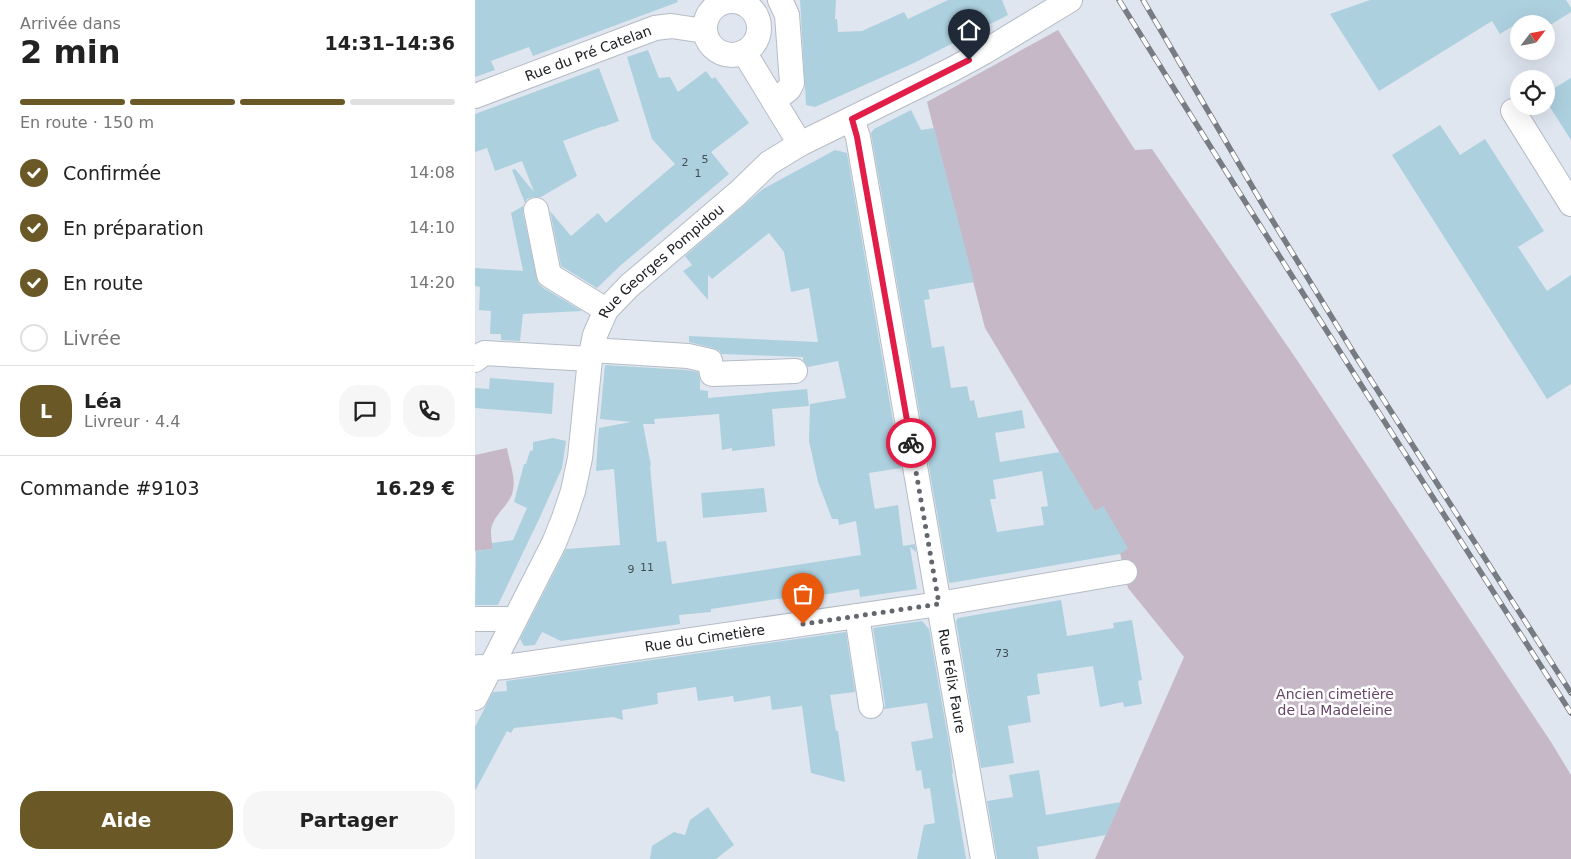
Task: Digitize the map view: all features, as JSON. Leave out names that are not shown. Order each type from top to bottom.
[{"type":"street","points":[[774,101],[789,89],[792,83],[787,15],[780,0]]},
{"type":"street","name":"Rue Georges Pompidou","points":[[475,698],[483,668],[515,619],[554,543],[573,491],[582,442],[591,354],[595,335],[606,310],[629,286],[738,193],[777,157],[986,51],[1069,0]]},
{"type":"street","points":[[722,2],[746,2],[757,17],[759,32],[752,46],[744,52],[731,55],[719,52],[709,43],[705,31],[706,17],[711,10],[722,2]]},
{"type":"street","name":"Rue du Pré Catelan","points":[[475,96],[655,28],[671,26],[705,31]]},
{"type":"street","points":[[744,52],[800,144]]},
{"type":"street","points":[[1515,115],[1571,204]]},
{"type":"street","name":"Rue Félix Faure","points":[[852,119],[859,147],[983,859]]},
{"type":"street","points":[[536,210],[549,275],[606,310]]},
{"type":"street","points":[[478,353],[687,356],[710,361],[712,374],[795,371]]},
{"type":"street","name":"Rue du Cimetière","points":[[483,668],[939,604],[1125,572]]},
{"type":"street","points":[[857,616],[871,706]]},
{"type":"street","points":[[475,619],[515,619]]},
{"type":"green space","name":"Ancien cimetière de La Madeleine","points":[[1058,30],[1135,150],[1152,149],[1299,363],[1551,742],[1571,775],[1571,859],[1095,859],[1184,657],[1128,588],[1120,553],[985,328],[927,102]]},
{"type":"green space","points":[[507,448],[514,480],[512,495],[492,526],[493,549],[475,551],[475,455]]},
{"type":"building","points":[[475,0],[677,0],[678,2],[533,56],[529,47],[491,61],[495,70],[475,77]]},
{"type":"building","points":[[800,0],[836,0],[835,19],[837,19],[838,32],[862,31],[904,12],[908,19],[948,0],[1002,0],[1008,15],[914,63],[815,107],[806,105]]},
{"type":"building","points":[[1370,0],[1566,0],[1571,8],[1571,12],[1555,22],[1555,15],[1510,15],[1510,28],[1500,34],[1492,21],[1379,91],[1330,14]]},
{"type":"building","points":[[648,50],[659,78],[670,77],[678,92],[706,71],[712,79],[715,77],[749,123],[711,152],[729,174],[621,265],[597,288],[561,266],[550,211],[571,236],[598,213],[606,223],[675,164],[652,139],[627,57]]},
{"type":"building","points":[[599,68],[619,121],[563,141],[577,176],[541,197],[527,199],[525,203],[512,170],[515,169],[534,192],[522,161],[495,171],[487,148],[475,152],[475,114]]},
{"type":"building","points":[[1571,78],[1571,140],[1555,115],[1555,88]]},
{"type":"building","points":[[911,110],[921,130],[934,128],[974,282],[928,290],[930,299],[924,300],[932,348],[944,346],[951,388],[967,386],[970,401],[974,400],[978,418],[1022,410],[1025,428],[995,433],[1000,462],[1060,452],[1095,511],[1103,506],[1121,536],[1128,548],[1120,554],[949,582],[871,133],[874,129]],"holes":[[[1042,471],[1048,506],[1041,507],[1044,525],[997,532],[990,499],[996,499],[993,480]]]},
{"type":"building","points":[[1440,125],[1460,155],[1485,139],[1544,231],[1518,247],[1547,291],[1571,275],[1571,384],[1547,399],[1392,155]]},
{"type":"building","points":[[835,150],[847,153],[901,468],[869,473],[874,505],[875,509],[898,505],[903,546],[915,544],[916,552],[910,547],[917,589],[860,597],[859,589],[791,600],[790,597],[711,609],[711,612],[679,615],[680,624],[561,641],[542,632],[535,645],[524,646],[520,639],[566,549],[620,545],[614,469],[596,471],[598,439],[599,428],[631,422],[600,419],[605,365],[698,372],[700,390],[708,391],[708,398],[807,389],[809,406],[772,409],[775,446],[732,451],[732,448],[722,450],[719,414],[654,419],[655,424],[643,424],[651,466],[657,542],[666,541],[672,584],[861,555],[856,521],[839,525],[838,519],[832,519],[818,482],[809,441],[810,404],[846,398],[838,361],[808,367],[803,357],[721,354],[720,351],[713,348],[689,342],[689,336],[818,342],[809,288],[791,292],[784,252],[769,233],[712,279],[708,275],[708,300],[683,271],[692,265],[685,256],[763,189]]},
{"type":"building","points":[[523,206],[538,283],[582,311],[523,314],[520,341],[501,340],[501,334],[490,334],[491,311],[479,310],[480,287],[475,286],[475,268],[523,271],[511,213]]},
{"type":"building","points":[[490,378],[554,383],[552,414],[475,408],[475,388],[489,389]]},
{"type":"building","points":[[553,438],[566,441],[562,468],[540,517],[498,605],[475,605],[476,551],[493,549],[492,543],[513,540],[527,508],[514,502],[524,464],[526,464],[530,451],[533,450],[533,442]]},
{"type":"building","points":[[764,488],[767,512],[703,518],[701,493]]},
{"type":"building","points":[[1061,600],[1067,636],[1114,628],[1113,623],[1132,620],[1142,680],[1138,681],[1142,704],[1124,707],[1123,702],[1100,707],[1093,666],[1037,674],[1040,694],[1027,696],[1031,722],[1008,726],[1014,763],[981,768],[956,621],[958,618]]},
{"type":"building","points":[[922,621],[929,629],[950,749],[952,774],[966,859],[917,859],[924,825],[935,823],[930,788],[924,789],[921,770],[916,771],[911,742],[933,738],[927,703],[884,709],[885,704],[873,628]]},
{"type":"building","points":[[846,632],[855,692],[830,695],[836,731],[838,731],[845,782],[811,773],[802,706],[772,710],[770,696],[734,702],[733,696],[698,701],[696,687],[657,693],[658,704],[622,710],[623,720],[613,717],[514,728],[511,733],[507,731],[475,791],[475,727],[493,692],[507,691],[506,681]]},
{"type":"building","points":[[1039,770],[1046,815],[1121,802],[1106,835],[1037,847],[1039,859],[997,859],[987,801],[1013,797],[1009,775]]},
{"type":"building","points":[[708,807],[734,845],[716,859],[650,859],[652,846],[674,832],[685,835],[690,820]]},
{"type":"railway","points":[[1119,0],[1287,268],[1571,713]]},
{"type":"railway","points":[[1143,0],[1263,205],[1355,355],[1571,693]]},
{"type":"way so far","points":[[803,624],[939,604],[911,443]]},
{"type":"route","points":[[911,443],[857,137],[852,119],[969,60]]}]
